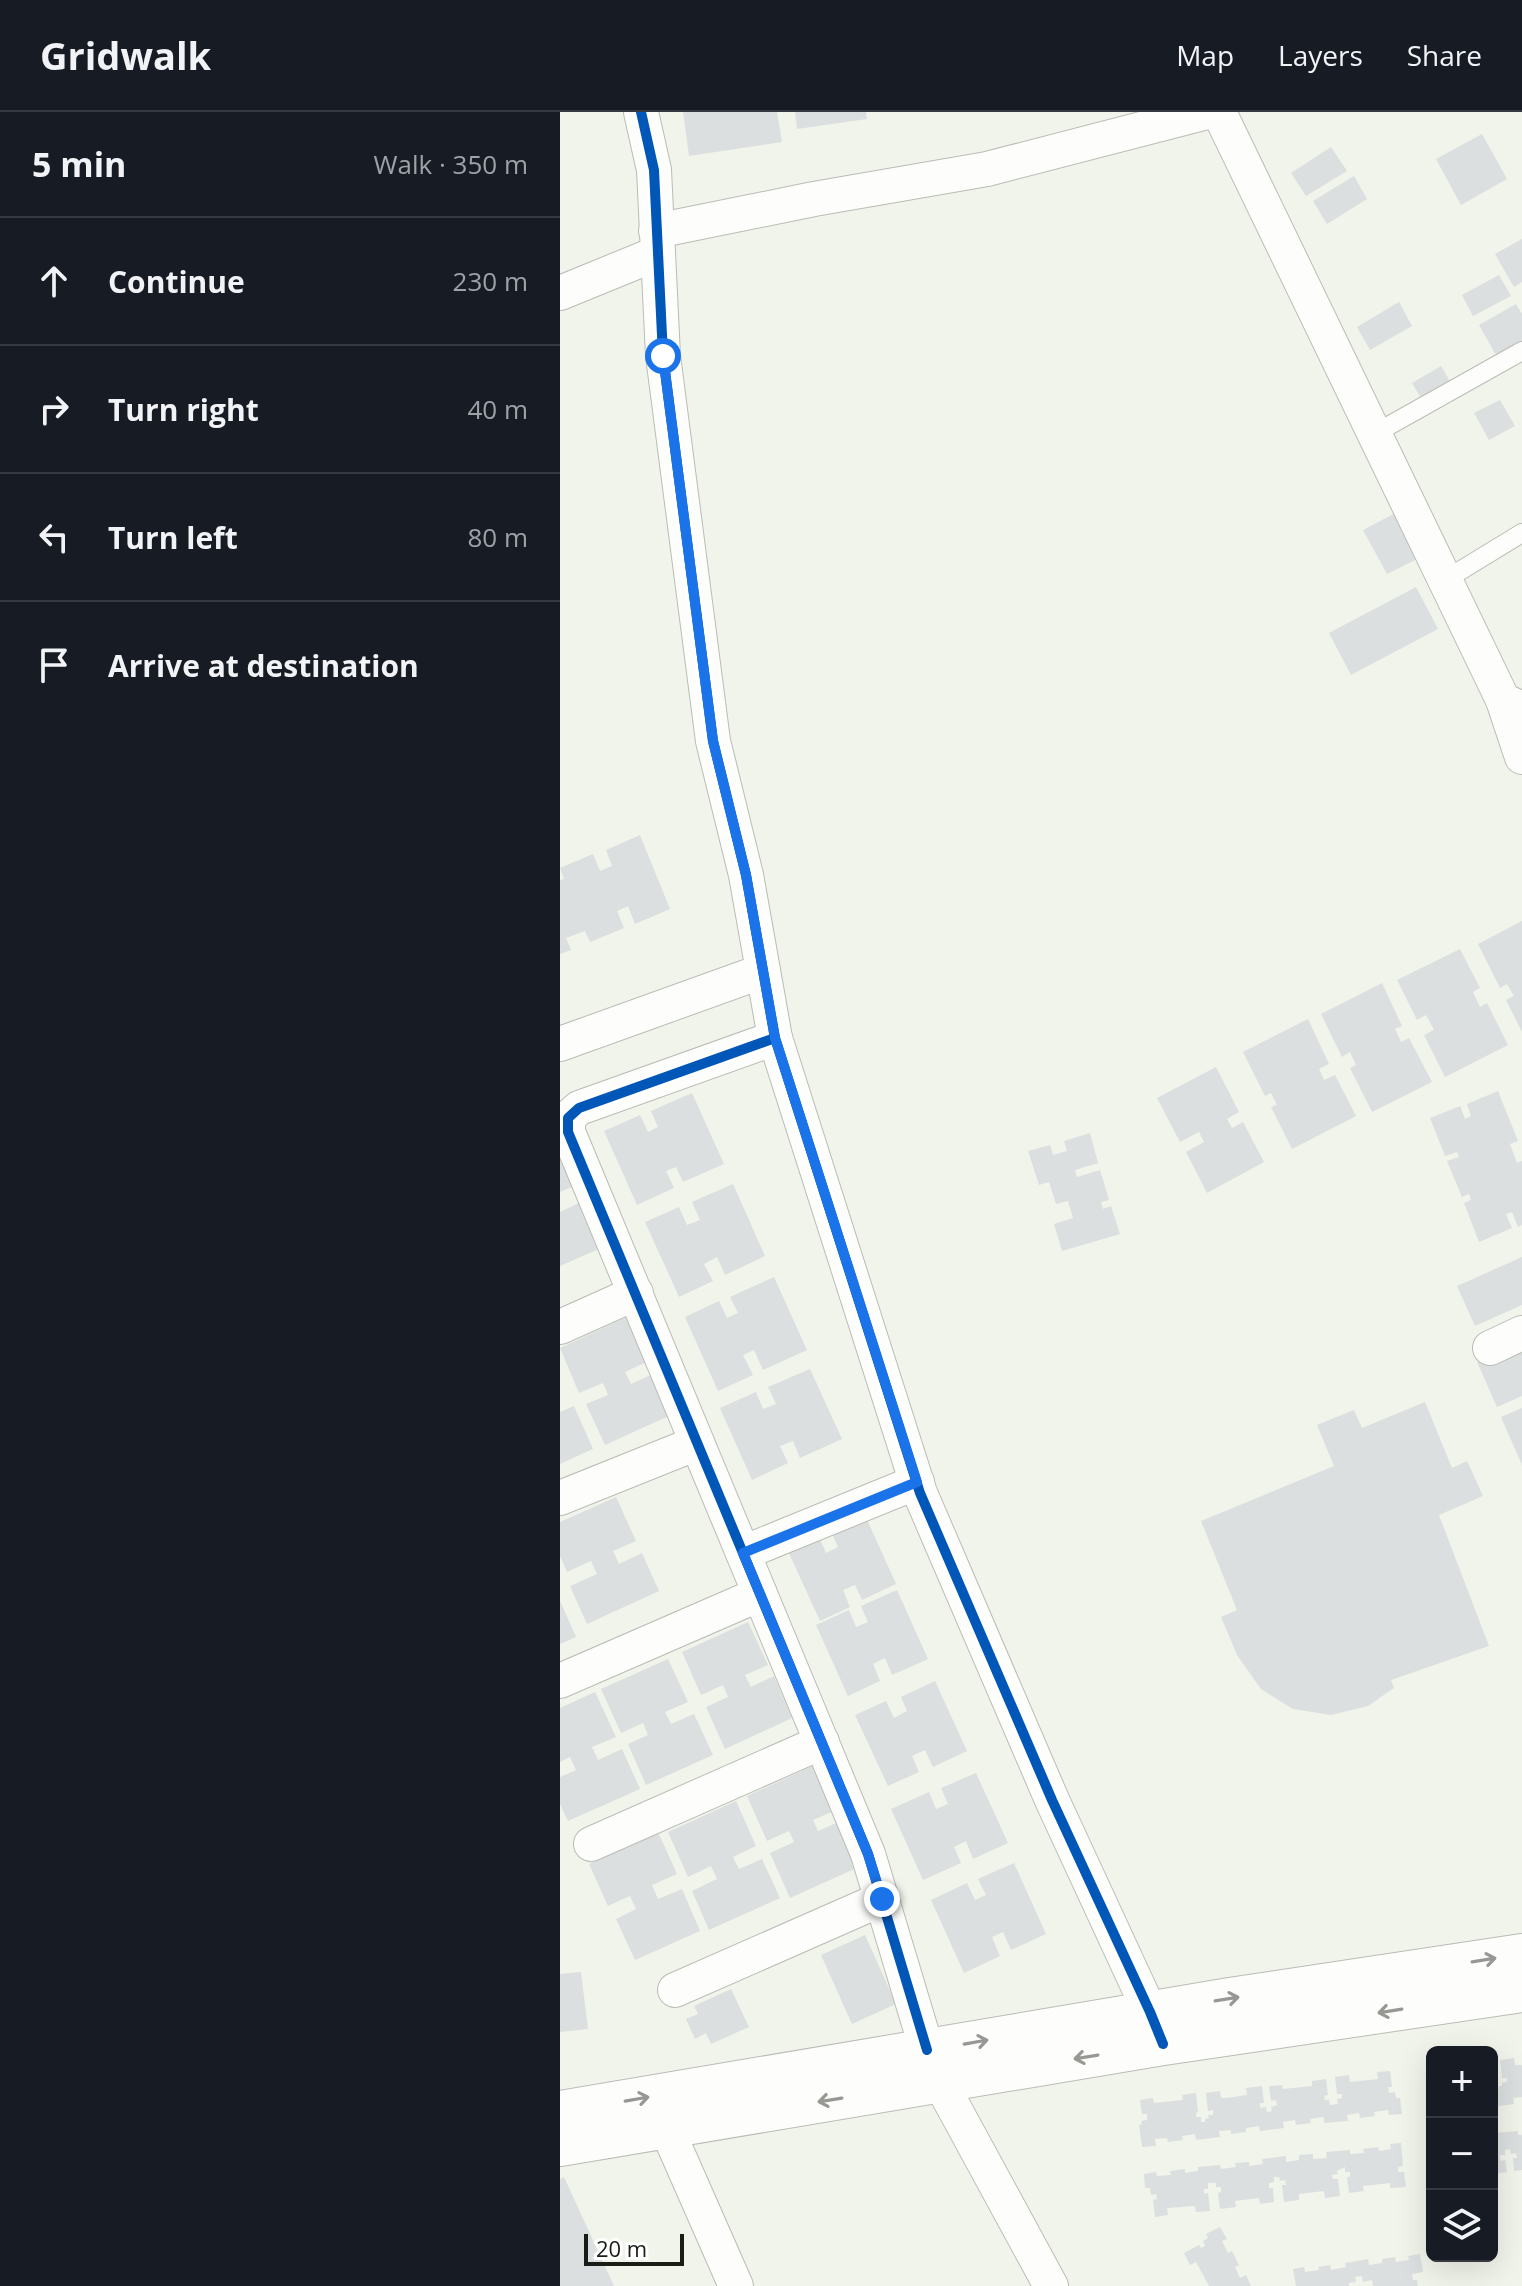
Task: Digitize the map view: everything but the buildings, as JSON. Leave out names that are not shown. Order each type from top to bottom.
[{"type":"street","points":[[641,112],[654,170],[663,356],[713,741],[746,875],[775,1038],[917,1482],[1052,1800],[1157,2028]]},
{"type":"street","points":[[560,293],[657,242],[814,199],[987,169],[1207,112]]},
{"type":"street","points":[[1219,112],[1445,580],[1513,705],[1522,757]]},
{"type":"street","points":[[560,1044],[763,971]]},
{"type":"street","points":[[775,1038],[579,1108],[568,1118],[568,1132],[868,1854],[934,2066],[1051,2286]]},
{"type":"street","points":[[560,1327],[636,1293]]},
{"type":"street","points":[[1490,1348],[1522,1333]]},
{"type":"street","points":[[560,1498],[697,1443]]},
{"type":"street","points":[[743,1553],[917,1482]]},
{"type":"street","points":[[560,1681],[760,1594]]},
{"type":"street","points":[[591,1844],[822,1742]]},
{"type":"street","points":[[675,1990],[882,1899]]},
{"type":"street","points":[[560,2112],[934,2066],[1157,2028],[1522,1955]]},
{"type":"street","points":[[1157,2028],[1522,1991]]},
{"type":"street","points":[[560,2145],[666,2127],[934,2066]]},
{"type":"street","points":[[666,2127],[736,2286]]},
{"type":"lane","points":[[1374,434],[1522,351]]},
{"type":"lane","points":[[1445,580],[1522,533]]},
{"type":"cycle path","points":[[641,112],[654,170],[663,356],[713,741],[746,875],[775,1038],[920,1493],[1052,1800],[1163,2044]]},
{"type":"cycle path","points":[[775,1038],[579,1108],[568,1118],[568,1132],[868,1854],[927,2050]]},
{"type":"route","points":[[663,356],[713,741],[746,875],[775,1038],[917,1482],[743,1553],[868,1854],[882,1899]]}]
